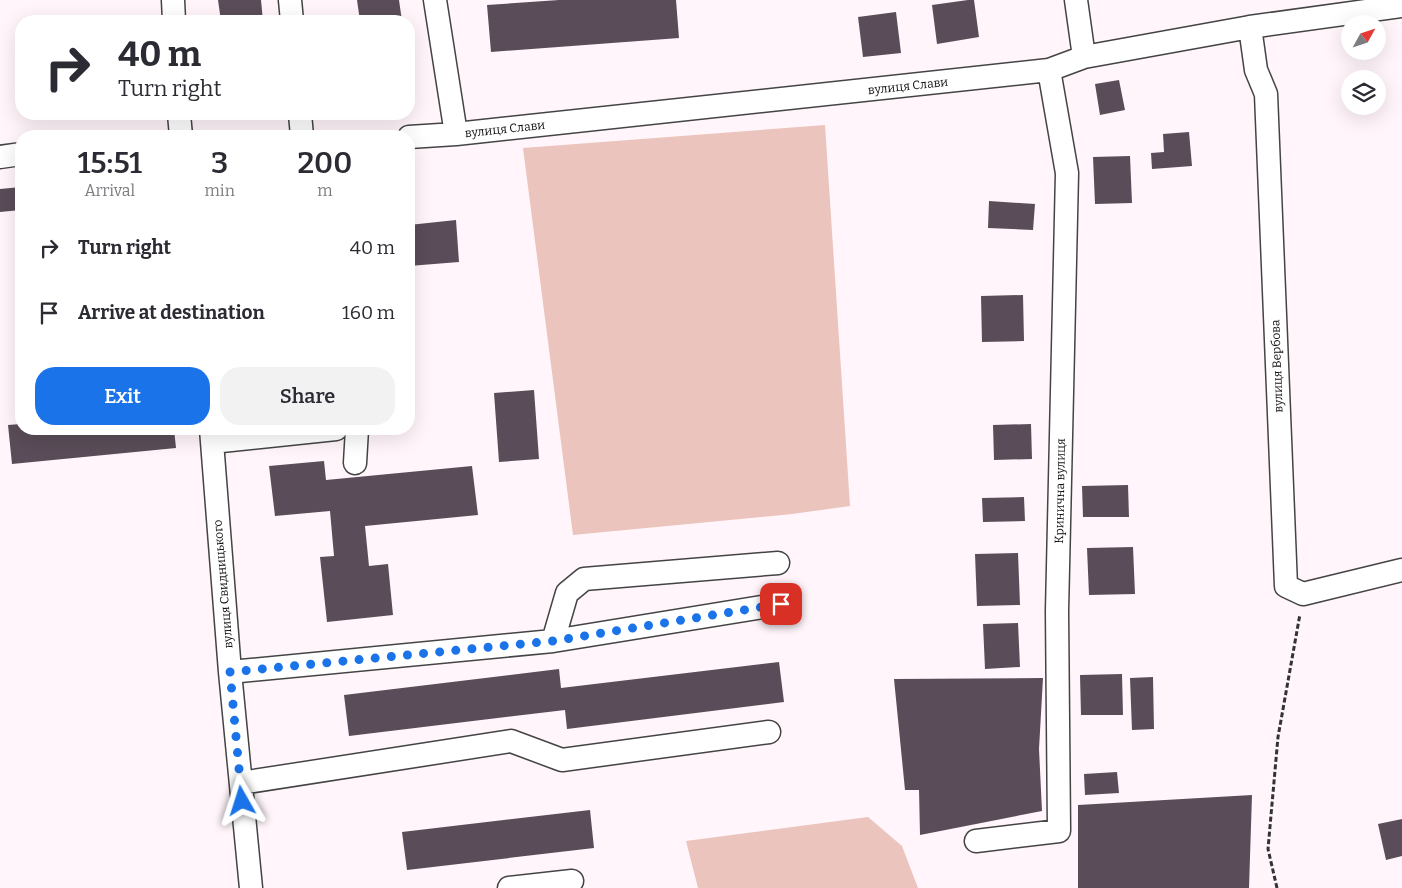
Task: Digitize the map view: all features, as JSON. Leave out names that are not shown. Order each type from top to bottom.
[{"type":"street","points":[[173,0],[174,15]]},
{"type":"street","points":[[290,0],[291,15]]},
{"type":"street","points":[[435,0],[456,134]]},
{"type":"street","points":[[1076,0],[1084,57]]},
{"type":"street","name":"вулиця Слави","points":[[415,137],[456,134],[1049,70],[1084,57],[1250,27],[1402,6]]},
{"type":"street","name":"вулиця Вербова","points":[[1250,27],[1256,70],[1266,94],[1286,586],[1303,594]]},
{"type":"street","name":"Кринична вулиця","points":[[976,841],[1059,831],[1057,611],[1067,173],[1049,70]]},
{"type":"street","points":[[0,157],[15,155]]},
{"type":"street","name":"вулиця Свидницького","points":[[211,435],[230,672],[251,888]]},
{"type":"street","points":[[355,463],[357,435]]},
{"type":"street","points":[[553,641],[567,593],[584,579],[778,563]]},
{"type":"street","points":[[1303,594],[1402,570]]},
{"type":"street","points":[[230,672],[553,641],[781,604]]},
{"type":"street","points":[[241,783],[511,741],[562,760],[769,732]]},
{"type":"street","points":[[509,888],[572,881]]},
{"type":"path","points":[[1277,888],[1268,849],[1278,737],[1303,594]]},
{"type":"shaded area","points":[[825,125],[850,506],[792,514],[573,535],[523,148]]},
{"type":"shaded area","points":[[868,817],[902,846],[918,888],[698,888],[686,841]]},
{"type":"building","points":[[218,0],[261,0],[262,15],[220,15]]},
{"type":"building","points":[[357,0],[399,0],[401,15],[359,15]]},
{"type":"building","points":[[559,0],[676,0],[679,38],[491,52],[487,5]]},
{"type":"building","points":[[974,0],[979,37],[937,44],[932,5]]},
{"type":"building","points":[[896,12],[901,53],[863,57],[858,17]]},
{"type":"building","points":[[1119,80],[1125,110],[1100,115],[1095,84]]},
{"type":"building","points":[[1189,132],[1192,166],[1152,169],[1151,153],[1164,152],[1163,134]]},
{"type":"building","points":[[1130,156],[1132,203],[1095,204],[1093,157]]},
{"type":"building","points":[[15,188],[15,211],[0,212],[0,189]]},
{"type":"building","points":[[989,201],[1035,204],[1033,230],[988,228]]},
{"type":"building","points":[[456,220],[459,262],[415,266],[415,224]]},
{"type":"building","points":[[1023,295],[1024,341],[982,342],[981,296]]},
{"type":"building","points":[[534,390],[539,459],[499,462],[494,393]]},
{"type":"building","points":[[15,424],[15,435],[175,435],[176,448],[12,464],[8,425]]},
{"type":"building","points":[[1031,424],[1032,459],[994,460],[993,425]]},
{"type":"building","points":[[324,461],[326,480],[472,466],[478,515],[365,526],[369,566],[388,564],[393,615],[327,622],[320,557],[334,556],[330,511],[275,516],[269,466]]},
{"type":"building","points":[[1128,485],[1129,517],[1083,517],[1082,486]]},
{"type":"building","points":[[1024,497],[1025,521],[983,522],[982,498]]},
{"type":"building","points":[[1133,547],[1135,594],[1089,595],[1087,548]]},
{"type":"building","points":[[1018,553],[1020,605],[977,606],[975,554]]},
{"type":"building","points":[[1018,623],[1020,667],[985,669],[983,624]]},
{"type":"building","points":[[779,662],[784,702],[567,729],[565,710],[349,736],[344,695],[559,669],[561,688]]},
{"type":"building","points":[[1122,674],[1123,715],[1081,715],[1080,675]]},
{"type":"building","points":[[1153,677],[1154,729],[1132,730],[1130,678]]},
{"type":"building","points":[[1043,678],[1039,749],[1042,811],[920,835],[919,790],[905,790],[894,679]]},
{"type":"building","points":[[1117,772],[1119,793],[1085,795],[1084,774]]},
{"type":"building","points":[[1252,795],[1249,888],[1078,888],[1078,805]]},
{"type":"building","points":[[590,810],[594,848],[407,870],[402,832]]},
{"type":"building","points":[[1402,819],[1402,856],[1386,860],[1378,824]]},
{"type":"route","points":[[242,801],[230,672],[553,641],[781,604]]}]
